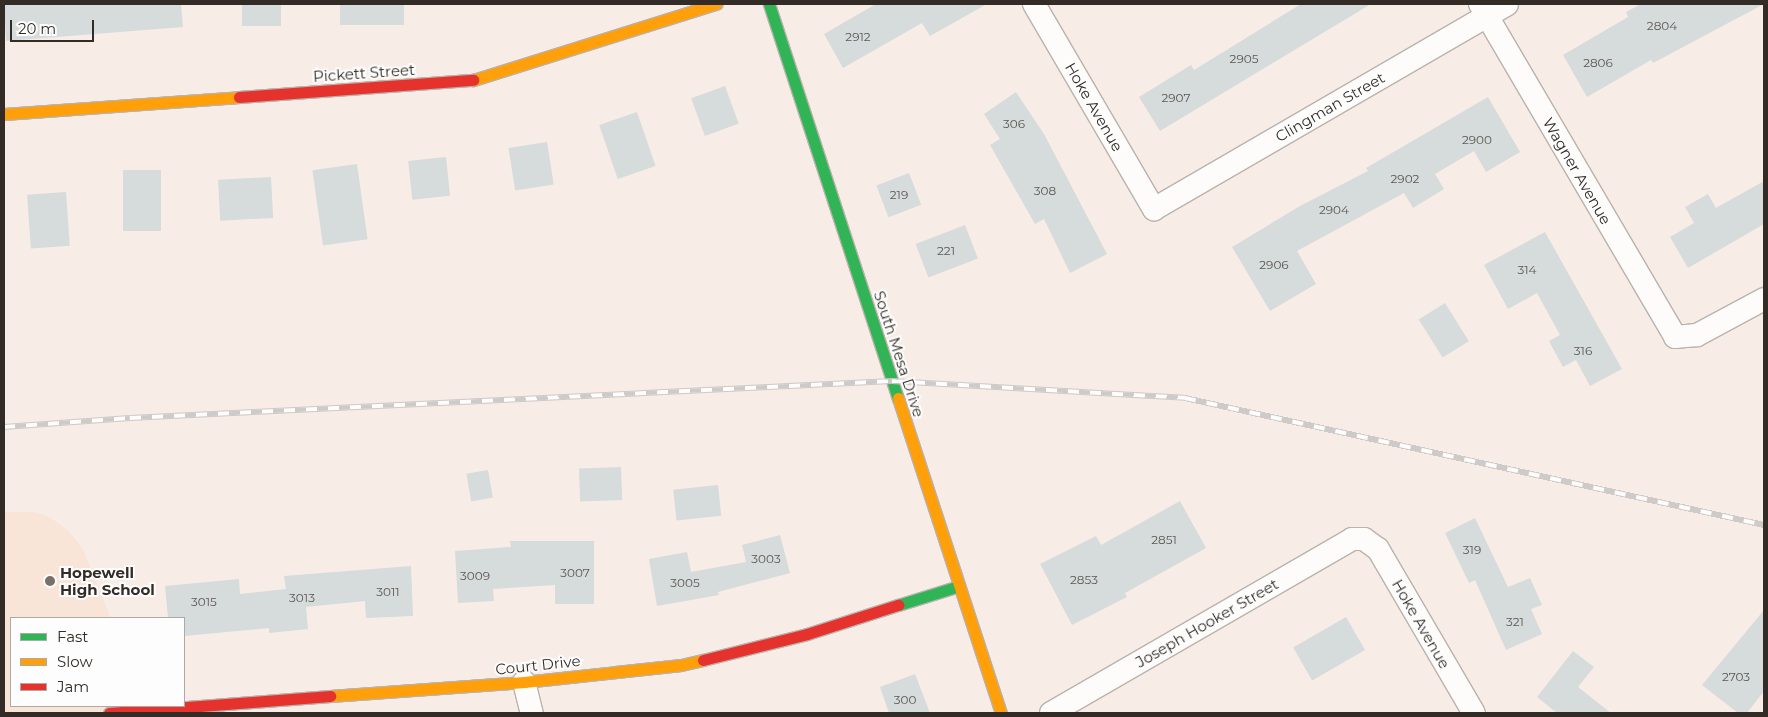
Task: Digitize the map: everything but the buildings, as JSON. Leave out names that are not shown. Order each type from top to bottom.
[{"type":"street","name":"Pickett Street","points":[[4,114],[476,80],[716,4]]},
{"type":"street","name":"South Mesa Drive","points":[[769,4],[1001,713]]},
{"type":"street","name":"Hoke Avenue","points":[[1034,4],[1154,210]]},
{"type":"street","name":"Clingman Street","points":[[1154,210],[1483,10],[1507,4]]},
{"type":"street","name":"Wagner Avenue","points":[[1483,10],[1675,337],[1697,335],[1764,299]]},
{"type":"street","name":"Joseph Hooker Street","points":[[1051,713],[1352,539],[1364,539]]},
{"type":"street","name":"Hoke Avenue","points":[[1364,539],[1378,549],[1474,713]]},
{"type":"street","name":"Court Drive","points":[[109,713],[524,682],[700,661],[806,634],[958,586]]},
{"type":"street","points":[[524,682],[532,713]]},
{"type":"shaded area","name":"Hopewell High School","points":[[4,512],[34,512],[48,516],[68,530],[83,549],[111,617],[10,617],[10,707],[154,707],[157,713],[4,713]]},
{"type":"railway","points":[[4,427],[130,418],[892,381],[1185,398],[1764,525]]},
{"type":"traffic: fast","points":[[769,4],[898,398]]},
{"type":"traffic: fast","points":[[898,605],[959,586]]},
{"type":"traffic: slow","points":[[473,80],[716,4]]},
{"type":"traffic: slow","points":[[4,114],[239,97]]},
{"type":"traffic: slow","points":[[898,398],[1001,713]]},
{"type":"traffic: slow","points":[[330,696],[524,682],[681,665],[703,660]]},
{"type":"traffic: jam","points":[[239,97],[473,80]]},
{"type":"traffic: jam","points":[[703,660],[807,634],[898,605]]},
{"type":"traffic: jam","points":[[109,713],[330,696]]},
{"type":"place","name":"Hopewell High School","points":[[50,581]]}]
